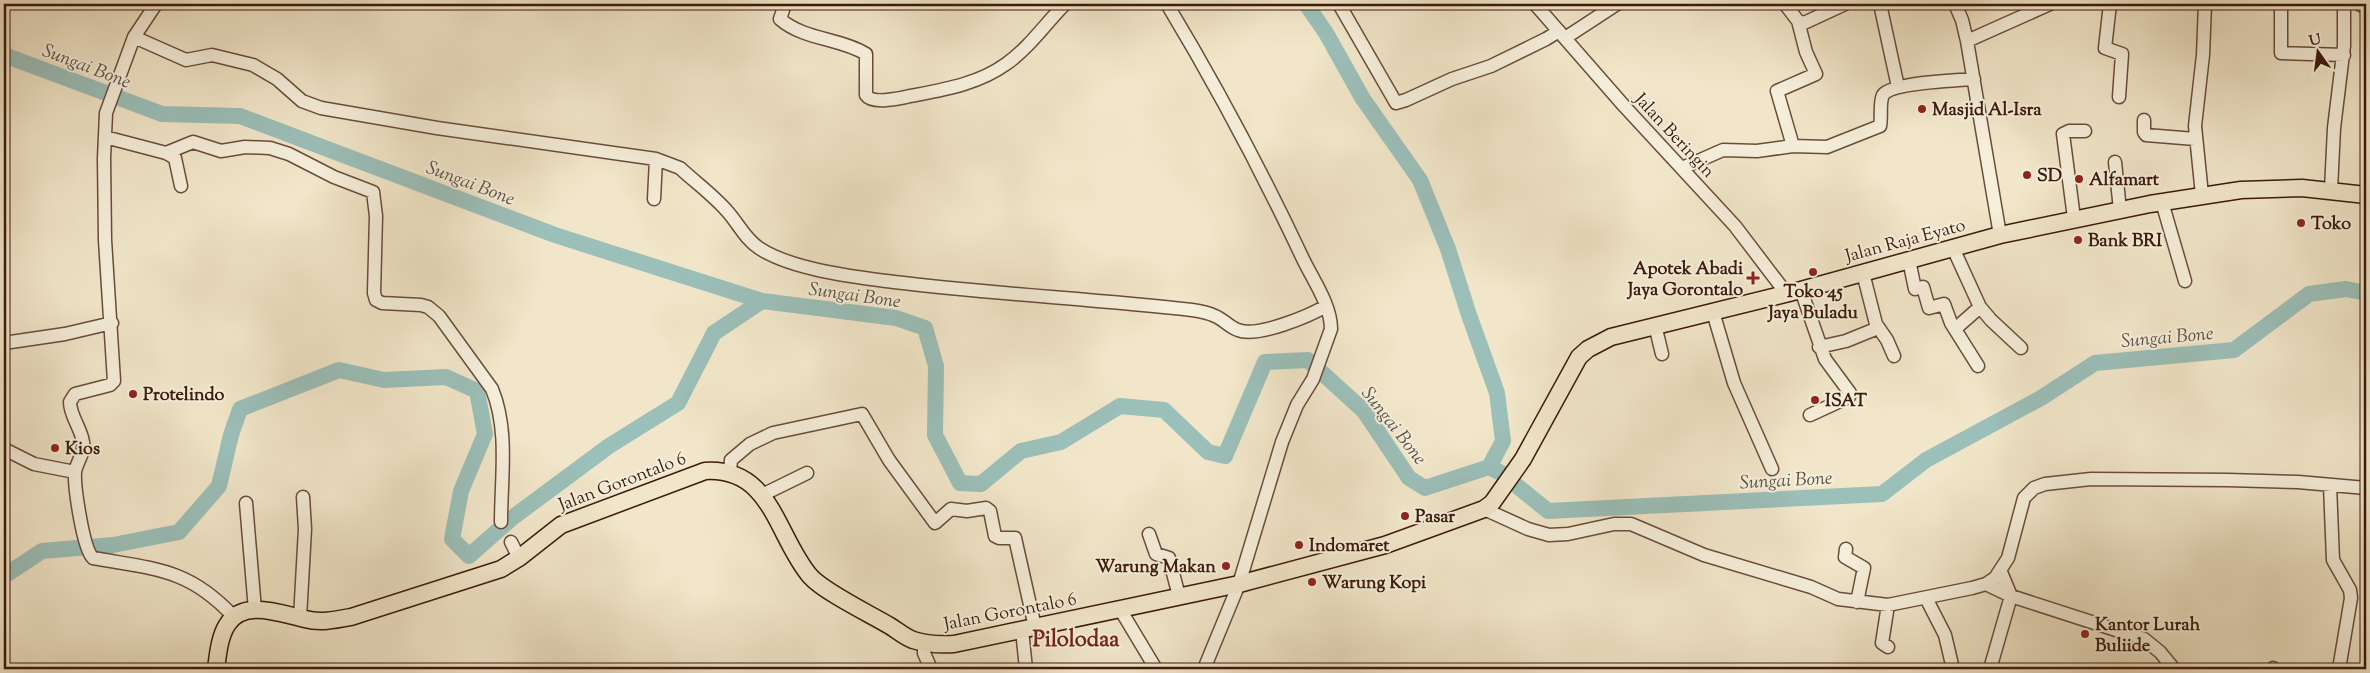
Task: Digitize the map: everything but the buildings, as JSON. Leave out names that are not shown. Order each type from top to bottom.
[{"type":"main road","name":"Jalan Raja Eyato","points":[[1488,506],[1523,459],[1579,357],[1597,343],[1611,337],[1864,273],[2000,235],[2074,218],[2202,195],[2241,190],[2302,188],[2366,195]]},
{"type":"main road","name":"Jalan Gorontalo 6","points":[[233,616],[246,611],[256,610],[328,621],[351,617],[501,569],[519,558],[554,530],[570,521],[704,471],[730,472],[762,494],[775,513],[800,562],[812,577],[829,591],[906,636],[924,642],[954,644],[1239,584],[1385,546],[1488,506]]},
{"type":"main road","points":[[216,669],[221,638],[233,616]]},
{"type":"street","points":[[156,4],[134,37],[117,88],[106,113],[104,137],[105,240],[115,372],[113,383],[75,394],[70,402],[83,443],[75,472],[79,510],[87,545],[93,558],[136,564],[181,577],[207,592],[233,616]]},
{"type":"street","points":[[786,4],[780,15],[782,22],[796,29],[866,54],[866,95],[871,99],[890,99],[939,92],[993,72],[1023,49],[1065,4]]},
{"type":"street","points":[[1339,4],[1396,103],[1452,79],[1491,66],[1546,39],[1562,35],[1617,4]]},
{"type":"street","name":"Jalan Beringin","points":[[1536,4],[1793,291],[1819,347],[1850,396],[1810,415]]},
{"type":"street","points":[[1785,4],[1798,21],[1806,52],[1816,74],[1777,91],[1793,146]]},
{"type":"street","points":[[1798,21],[1811,22],[1845,4]]},
{"type":"street","points":[[1880,4],[1898,87]]},
{"type":"street","points":[[1955,4],[1962,20],[1967,41],[2000,235]]},
{"type":"street","points":[[1967,41],[2050,4]]},
{"type":"street","points":[[2110,4],[2105,48],[2122,54],[2119,97]]},
{"type":"street","points":[[2202,195],[2196,139],[2196,109],[2203,55],[2205,4]]},
{"type":"street","points":[[2281,4],[2281,53],[2344,56]]},
{"type":"street","points":[[2331,190],[2334,128],[2344,56],[2344,4]]},
{"type":"street","points":[[2359,4],[2366,8]]},
{"type":"street","points":[[1172,5],[1222,97],[1326,306],[1331,323],[1326,345],[1313,379],[1297,405],[1282,442],[1239,584],[1204,669]]},
{"type":"street","points":[[134,37],[186,60],[212,55],[253,65],[277,79],[302,101],[321,108],[447,129],[656,159],[680,168],[728,212],[748,239],[758,248],[794,263],[856,277],[960,290],[1192,310],[1215,316],[1240,331],[1252,332],[1269,329],[1326,306]]},
{"type":"street","points":[[1682,168],[1723,150],[1757,152],[1793,146],[1827,147],[1878,128],[1881,123],[1882,98],[1886,92],[1898,87],[1974,79]]},
{"type":"street","points":[[2144,120],[2144,132],[2146,135],[2196,139]]},
{"type":"street","points":[[2074,218],[2063,134],[2069,131],[2084,131]]},
{"type":"street","points":[[104,137],[175,150],[194,142],[221,151],[245,147],[270,148],[289,154],[334,177],[373,192],[376,216],[374,293],[376,300],[398,306],[428,307],[439,316],[492,389],[496,398],[503,440],[501,522]]},
{"type":"street","points":[[175,150],[174,158],[181,186]]},
{"type":"street","points":[[654,199],[656,159]]},
{"type":"street","points":[[2115,162],[2120,210]]},
{"type":"street","points":[[2162,202],[2185,281]]},
{"type":"street","points":[[1953,248],[1980,307],[2021,348]]},
{"type":"street","points":[[1909,260],[1915,290],[1923,288],[1929,308],[1944,304],[1954,329],[1978,366]]},
{"type":"street","points":[[1864,273],[1878,328],[1887,340],[1894,356]]},
{"type":"street","points":[[1954,329],[1980,307]]},
{"type":"street","points":[[1713,312],[1734,383],[1772,468]]},
{"type":"street","points":[[4,343],[65,334],[112,323]]},
{"type":"street","points":[[1655,326],[1662,354]]},
{"type":"street","points":[[1819,347],[1846,341],[1878,328]]},
{"type":"street","points":[[730,472],[730,460],[756,440],[780,431],[862,414],[888,460],[936,523],[952,509],[967,511],[986,508],[990,511],[995,536],[999,538],[1015,538],[1028,628],[1026,669]]},
{"type":"street","points":[[4,449],[34,464],[75,472]]},
{"type":"street","points":[[762,494],[807,473]]},
{"type":"street","points":[[1488,506],[1528,529],[1549,535],[1568,534],[1614,524],[1631,524],[1704,555],[1811,587],[1838,599],[1888,605],[1986,584],[2001,572],[2008,558],[2024,498],[2034,488],[2044,484],[2073,480],[2161,479],[2366,488]]},
{"type":"street","points":[[2330,485],[2333,560],[2350,590],[2351,598],[2339,669]]},
{"type":"street","points":[[300,618],[306,529],[303,497]]},
{"type":"street","points":[[246,503],[256,610]]},
{"type":"street","points":[[1149,534],[1156,554],[1169,558],[1179,596]]},
{"type":"street","points":[[511,542],[519,558]]},
{"type":"street","points":[[1846,549],[1845,557],[1864,568],[1857,602]]},
{"type":"street","points":[[1990,669],[2011,596],[2001,572]]},
{"type":"street","points":[[1986,584],[2011,596],[2144,639],[2160,652],[2174,669]]},
{"type":"street","points":[[1926,598],[1944,635],[1953,669]]},
{"type":"street","points":[[1888,605],[1882,643],[1888,647]]},
{"type":"street","points":[[1120,609],[1156,669]]},
{"type":"street","points":[[924,642],[924,653],[932,669]]},
{"type":"waterway","points":[[1306,4],[1326,33],[1363,99],[1420,180],[1448,249],[1497,393],[1503,441],[1489,467]]},
{"type":"waterway","name":"Sungai Bone","points":[[4,55],[162,114],[240,116],[555,235],[762,301],[896,318],[925,328],[936,366],[935,435],[960,483],[981,484],[1021,451],[1061,442],[1120,406],[1164,410],[1208,452],[1225,456],[1265,362],[1308,360],[1364,411],[1409,478],[1425,488],[1489,467],[1501,473],[1548,511],[1882,494],[1926,460],[2041,398],[2095,363],[2234,350],[2309,294],[2346,289],[2366,293]]},
{"type":"waterway","points":[[4,576],[42,551],[113,545],[179,532],[219,486],[231,435],[240,409],[339,370],[384,380],[446,377],[477,391],[485,434],[461,491],[452,539],[469,556],[512,518],[609,446],[678,403],[714,333],[762,301]]},
{"type":"place","name":"Masjid Al-Isra","points":[[1922,109]]},
{"type":"place","name":"SD","points":[[2027,175]]},
{"type":"place","name":"Alfamart","points":[[2079,179]]},
{"type":"place","name":"Toko","points":[[2301,223]]},
{"type":"place","name":"Bank BRI","points":[[2078,240]]},
{"type":"place","name":"Toko 45 Jaya Buladu","points":[[1813,272]]},
{"type":"place","name":"Apotek Abadi Jaya Gorontalo","points":[[1753,278]]},
{"type":"place","name":"Protelindo","points":[[133,394]]},
{"type":"place","name":"ISAT","points":[[1815,400]]},
{"type":"place","name":"Kios","points":[[55,448]]},
{"type":"place","name":"Pasar","points":[[1405,516]]},
{"type":"place","name":"Indomaret","points":[[1299,545]]},
{"type":"place","name":"Warung Makan","points":[[1226,566]]},
{"type":"place","name":"Warung Kopi","points":[[1312,582]]},
{"type":"place","name":"Kantor Lurah Buliide","points":[[2085,634]]},
{"type":"district","name":"Pilolodaa","points":[[1076,638]]}]
